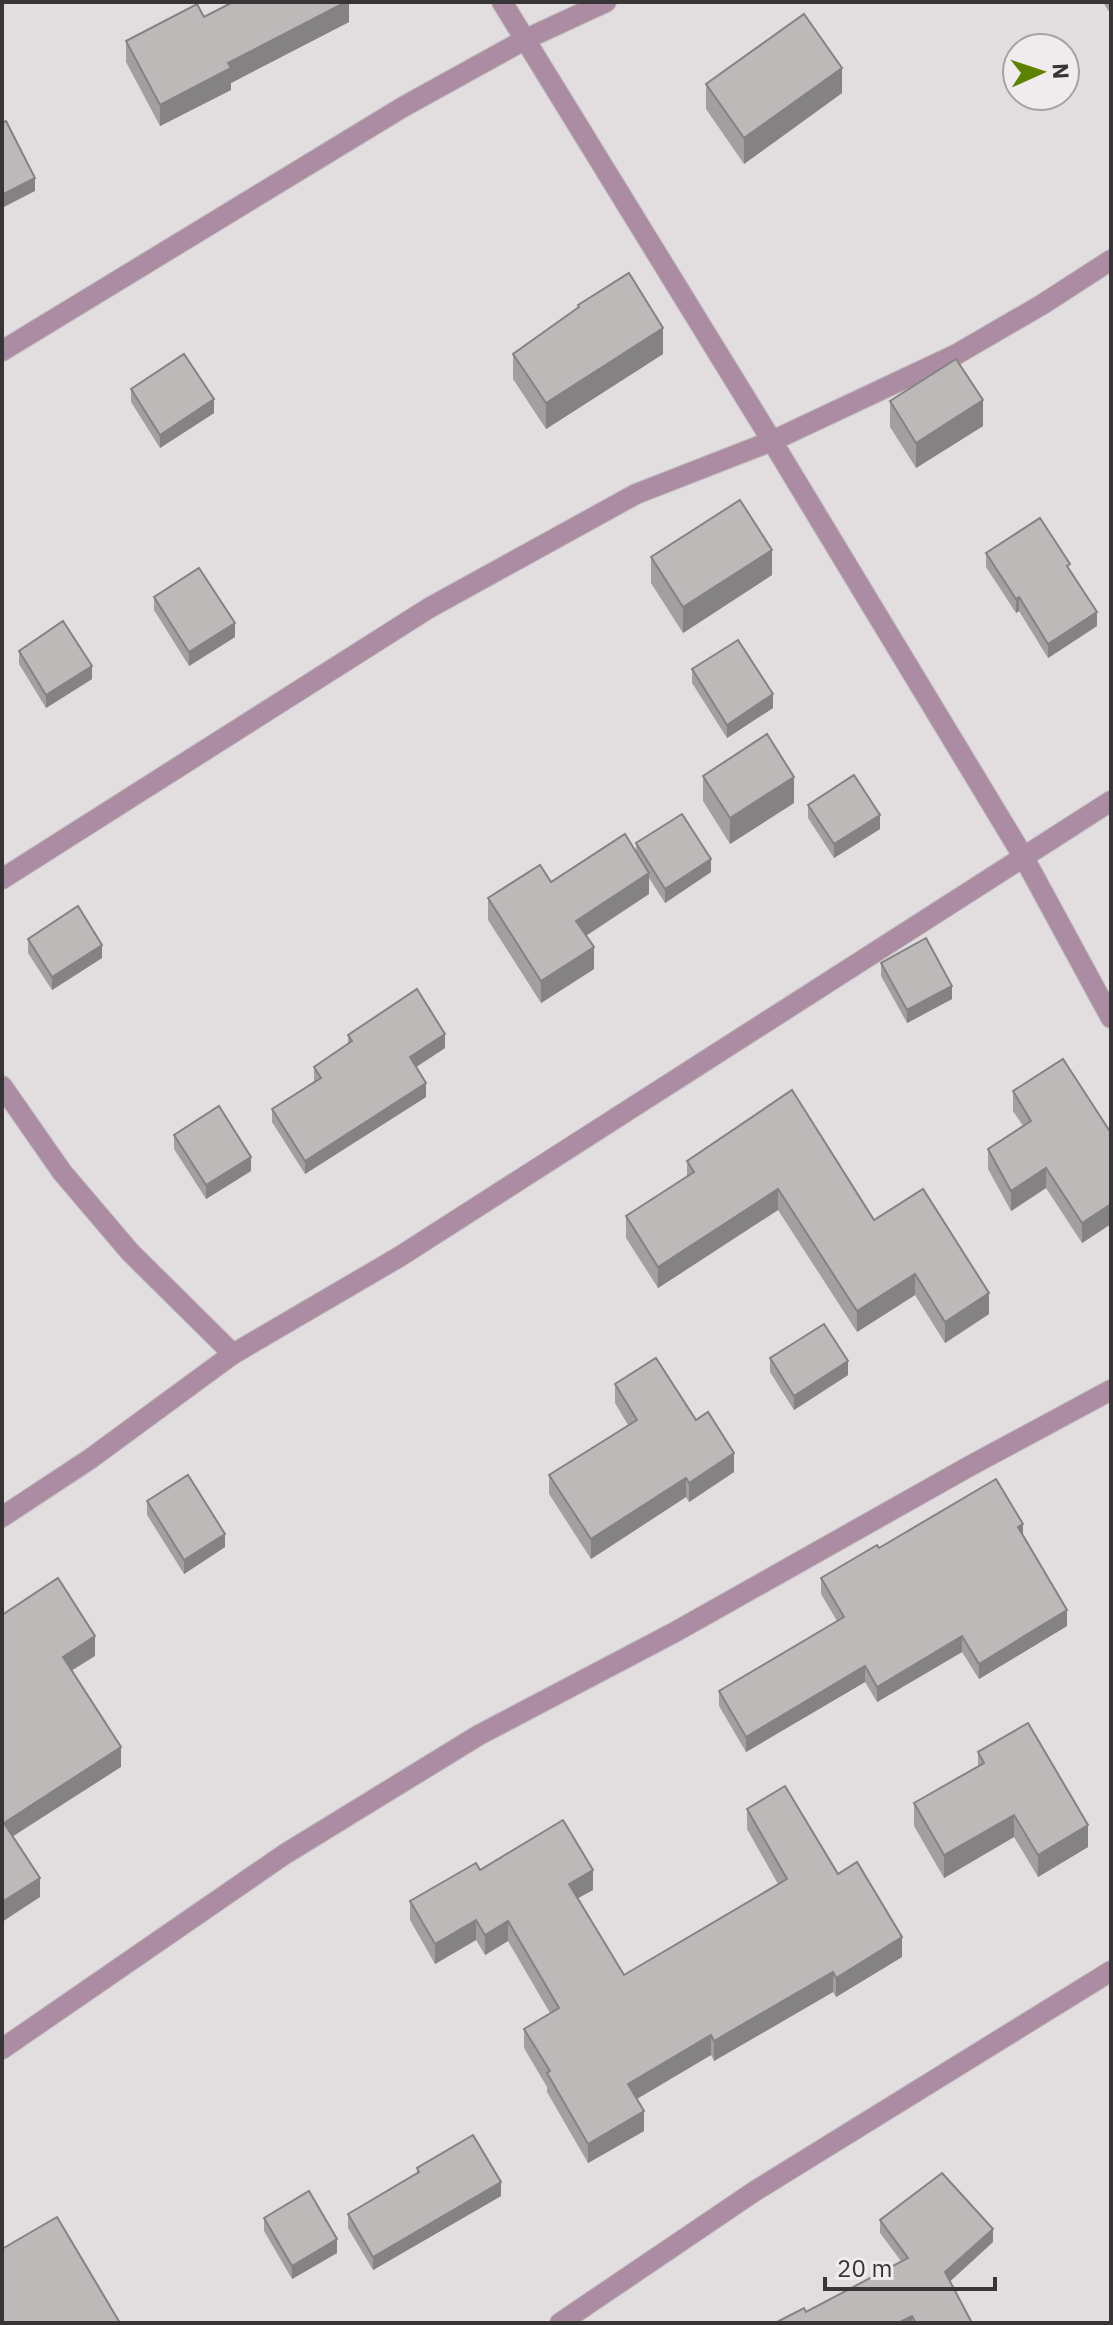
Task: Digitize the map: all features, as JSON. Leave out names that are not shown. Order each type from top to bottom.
[{"type":"street","points":[[502,2],[1023,856],[1111,1018]]},
{"type":"street","points":[[2,351],[403,107],[526,39],[606,2]]},
{"type":"street","points":[[2,879],[429,608],[636,494],[772,441],[957,354],[1111,260]]},
{"type":"street","points":[[2,1517],[90,1459],[233,1354],[399,1257],[1111,801]]},
{"type":"street","points":[[2,1086],[62,1172],[130,1252],[233,1354]]},
{"type":"street","points":[[2,2049],[285,1854],[479,1735],[675,1632],[1111,1390]]},
{"type":"street","points":[[560,2323],[755,2191],[1111,1971]]},
{"type":"building","points":[[233,2],[346,2],[228,63],[231,68],[160,105],[126,41],[197,4],[204,17]]},
{"type":"building","points":[[804,14],[842,68],[744,138],[706,84]]},
{"type":"building","points":[[6,121],[35,178],[2,195],[2,123]]},
{"type":"building","points":[[629,273],[663,328],[546,403],[513,354],[578,305]]},
{"type":"building","points":[[184,354],[214,399],[160,435],[131,389]]},
{"type":"building","points":[[956,359],[983,400],[916,443],[890,401]]},
{"type":"building","points":[[740,500],[772,550],[683,607],[651,557]]},
{"type":"building","points":[[1040,518],[1097,612],[1048,644],[1019,597],[1016,599],[986,553]]},
{"type":"building","points":[[199,568],[235,623],[189,652],[154,597]]},
{"type":"building","points":[[63,621],[92,666],[46,695],[19,651]]},
{"type":"building","points":[[738,640],[773,694],[727,725],[692,669]]},
{"type":"building","points":[[767,734],[794,777],[730,818],[703,776]]},
{"type":"building","points":[[854,775],[880,815],[834,844],[808,805]]},
{"type":"building","points":[[682,814],[711,859],[665,889],[636,843]]},
{"type":"building","points":[[625,834],[649,873],[576,921],[594,947],[541,981],[488,898],[540,865],[551,882]]},
{"type":"building","points":[[78,906],[102,945],[52,977],[28,939]]},
{"type":"building","points":[[926,938],[952,986],[907,1010],[881,963]]},
{"type":"building","points":[[417,989],[445,1034],[410,1057],[426,1083],[305,1161],[272,1109],[321,1078],[314,1067],[352,1041],[348,1035]]},
{"type":"building","points":[[1063,1059],[1111,1133],[1111,1204],[1082,1223],[1046,1168],[1011,1191],[988,1149],[1031,1121],[1013,1091]]},
{"type":"building","points":[[792,1090],[874,1220],[923,1189],[989,1293],[945,1322],[915,1274],[857,1311],[778,1189],[658,1267],[626,1216],[694,1172],[687,1161]]},
{"type":"building","points":[[219,1106],[251,1157],[206,1185],[174,1135]]},
{"type":"building","points":[[824,1324],[848,1361],[794,1396],[770,1358]]},
{"type":"building","points":[[656,1358],[696,1420],[708,1412],[734,1453],[689,1483],[686,1478],[591,1539],[549,1475],[637,1420],[615,1384]]},
{"type":"building","points":[[188,1475],[225,1534],[184,1560],[147,1501]]},
{"type":"building","points":[[996,1479],[1023,1524],[1018,1527],[1067,1610],[979,1664],[962,1636],[877,1687],[865,1666],[746,1737],[719,1691],[844,1617],[821,1578],[877,1545],[879,1548]]},
{"type":"building","points":[[58,1578],[95,1636],[63,1657],[121,1747],[4,1823],[40,1878],[2,1902],[2,1615]]},
{"type":"building","points":[[1028,1723],[1088,1825],[1038,1855],[1014,1815],[944,1855],[914,1803],[984,1763],[978,1752]]},
{"type":"building","points":[[785,1786],[838,1874],[857,1862],[902,1937],[836,1978],[833,1972],[714,2041],[711,2035],[628,2084],[644,2111],[588,2144],[524,2029],[559,2008],[508,1921],[485,1935],[476,1920],[435,1944],[410,1901],[476,1863],[480,1870],[563,1820],[593,1870],[569,1884],[624,1975],[787,1879],[747,1809]]},
{"type":"building","points":[[473,2135],[501,2182],[373,2257],[348,2214],[419,2172],[417,2168]]},
{"type":"building","points":[[942,2173],[993,2229],[945,2272],[972,2323],[916,2323],[912,2316],[898,2323],[775,2323],[804,2308],[806,2312],[908,2258],[880,2220]]},
{"type":"building","points":[[309,2191],[337,2239],[292,2266],[264,2218]]},
{"type":"building","points":[[57,2217],[120,2323],[2,2323],[2,2249]]}]
